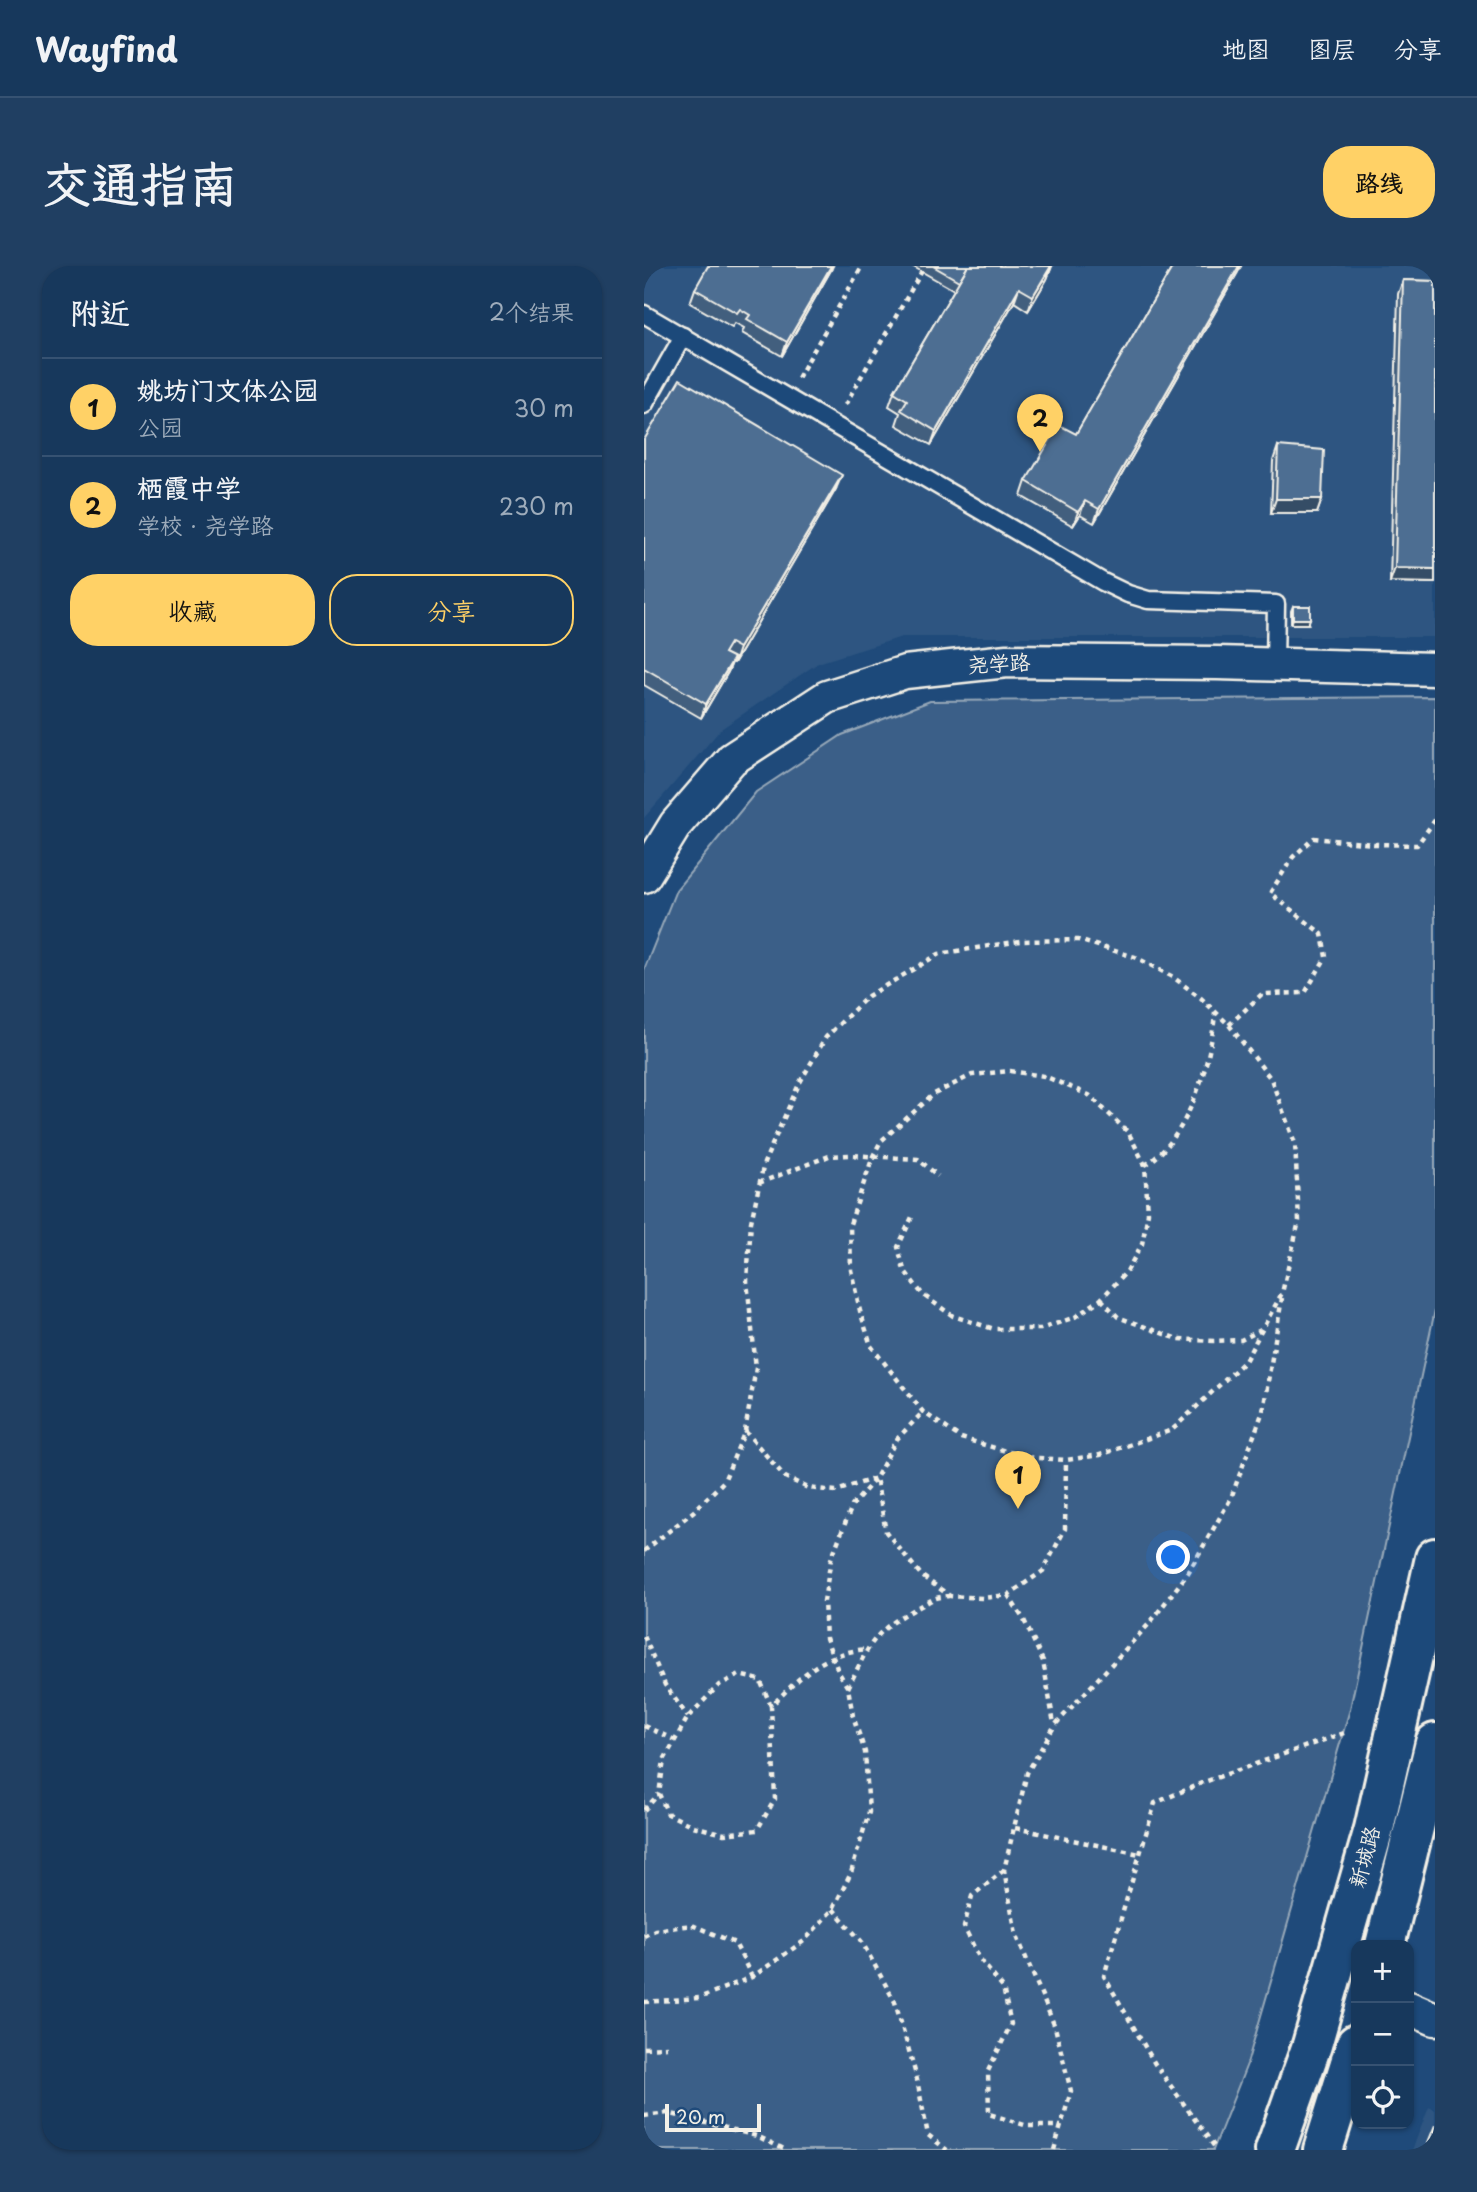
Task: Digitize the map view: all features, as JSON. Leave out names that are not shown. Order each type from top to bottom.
[{"type":"main road","name":"新城路","points":[[1275,2150],[1312,2045],[1374,1829],[1435,1558]]},
{"type":"main road","name":"新城路","points":[[1386,1940],[1435,1743]]},
{"type":"main road","points":[[1323,2150],[1351,2060]]},
{"type":"street","name":"尧学路","points":[[644,876],[676,824],[732,759],[827,697],[905,672],[1007,661],[1435,669]]},
{"type":"street","points":[[1414,2010],[1435,2019]]},
{"type":"lane","points":[[644,314],[1103,582],[1128,594],[1148,600],[1276,604],[1275,664]]},
{"type":"lane","points":[[644,405],[683,336]]},
{"type":"path","points":[[788,396],[862,266]]},
{"type":"path","points":[[834,424],[922,271]]},
{"type":"path","points":[[1229,1025],[1262,993],[1305,993],[1326,957],[1322,934],[1270,893],[1293,857],[1314,838],[1417,845],[1435,820]]},
{"type":"path","points":[[644,1551],[695,1511],[724,1481],[745,1430],[756,1368],[747,1281],[751,1222],[758,1183],[781,1121],[826,1037],[868,996],[939,954],[1020,941],[1078,940],[1135,957],[1173,977],[1229,1025],[1270,1079],[1295,1143],[1299,1221],[1283,1293],[1264,1411],[1231,1498],[1188,1573],[1149,1624],[1055,1725],[1027,1773],[1004,1870],[1016,1934],[1055,2027],[1071,2091],[1055,2150]]},
{"type":"path","points":[[1144,1165],[1156,1158],[1171,1142],[1201,1086],[1214,1033],[1215,1011]]},
{"type":"path","points":[[912,1217],[898,1247],[904,1270],[923,1295],[953,1316],[994,1329],[1041,1329],[1075,1317],[1101,1299],[1128,1271],[1142,1244],[1148,1213],[1144,1165],[1128,1132],[1089,1095],[1044,1076],[1010,1071],[972,1075],[934,1094],[881,1141],[873,1156],[850,1224],[851,1270],[871,1346],[923,1412],[961,1438],[1026,1457],[1066,1460],[1100,1455],[1172,1430],[1245,1361],[1283,1293]]},
{"type":"path","points":[[758,1183],[829,1156],[918,1158],[938,1176]]},
{"type":"path","points":[[1101,1299],[1118,1317],[1178,1339],[1241,1340],[1262,1330]]},
{"type":"path","points":[[644,2002],[699,1998],[752,1977],[804,1941],[833,1909],[851,1873],[869,1812],[865,1752],[853,1716],[848,1688],[826,1638],[824,1601],[831,1559],[852,1506],[876,1478],[896,1440],[923,1412]]},
{"type":"path","points":[[745,1430],[785,1476],[808,1488],[836,1491],[876,1478]]},
{"type":"path","points":[[848,1688],[878,1633],[900,1616],[934,1597],[983,1598],[1008,1595],[1043,1571],[1065,1529],[1066,1460]]},
{"type":"path","points":[[876,1478],[886,1532],[922,1576],[950,1596]]},
{"type":"path","points":[[1008,1595],[1024,1620],[1043,1661],[1055,1725]]},
{"type":"path","points":[[644,1636],[665,1685],[688,1717]]},
{"type":"path","points":[[771,1706],[805,1672],[846,1651],[867,1649]]},
{"type":"path","points":[[739,1675],[760,1680],[771,1706],[775,1799],[757,1830],[724,1834],[693,1826],[668,1814],[659,1794],[664,1760],[688,1717],[719,1685],[739,1675]]},
{"type":"path","points":[[644,1726],[675,1740]]},
{"type":"path","points":[[1214,2146],[1155,2064],[1104,1976],[1155,1803],[1204,1782],[1344,1733]]},
{"type":"path","points":[[644,1810],[659,1794]]},
{"type":"path","points":[[1015,1828],[1140,1854]]},
{"type":"path","points":[[1004,1870],[972,1896],[964,1927],[980,1959],[1003,1987],[1011,2024],[988,2071],[989,2114],[1028,2126],[1062,2126]]},
{"type":"path","points":[[833,1909],[862,1942],[895,2002],[916,2075],[929,2135],[947,2150]]},
{"type":"path","points":[[644,1936],[655,1930],[692,1925],[734,1943],[752,1977]]},
{"type":"path","points":[[644,2048],[667,2047]]},
{"type":"path","points":[[644,2116],[668,2113],[757,2136],[786,2150]]},
{"type":"path","points":[[774,2150],[776,2144]]},
{"type":"shaded area","points":[[644,266],[1435,266],[1435,637],[902,637],[818,663],[721,729],[644,818]]},
{"type":"shaded area","points":[[1435,697],[1435,1310],[1350,1709],[1247,2064],[1213,2150],[644,2150],[644,970],[676,890],[756,792],[842,735],[930,701]]},
{"type":"shaded area","points":[[1429,2107],[1435,2110],[1435,2150],[1412,2150]]},
{"type":"building","points":[[708,266],[831,266],[787,342],[747,319],[750,315],[740,309],[737,313],[695,289]]},
{"type":"building","points":[[933,266],[968,266],[959,281]]},
{"type":"building","points":[[968,266],[1051,266],[1033,296],[1019,288],[936,431],[901,410],[907,400],[894,392]]},
{"type":"building","points":[[1173,266],[1239,266],[1099,509],[1085,501],[1078,512],[1026,481],[1059,425],[1076,434]]},
{"type":"building","points":[[1403,280],[1435,281],[1435,569],[1395,568]]},
{"type":"building","points":[[680,379],[842,475],[739,648],[730,643],[724,653],[734,658],[706,704],[644,668],[644,440]]},
{"type":"building","points":[[1278,446],[1324,450],[1322,499],[1276,499]]},
{"type":"building","points":[[1293,606],[1310,606],[1310,619],[1293,619]]},
{"type":"building","points":[[1435,2125],[1435,2150],[1425,2150]]},
{"type":"place","name":"栖霞中学","points":[[1040,452]]},
{"type":"place","name":"姚坊门文体公园","points":[[1018,1509]]}]
